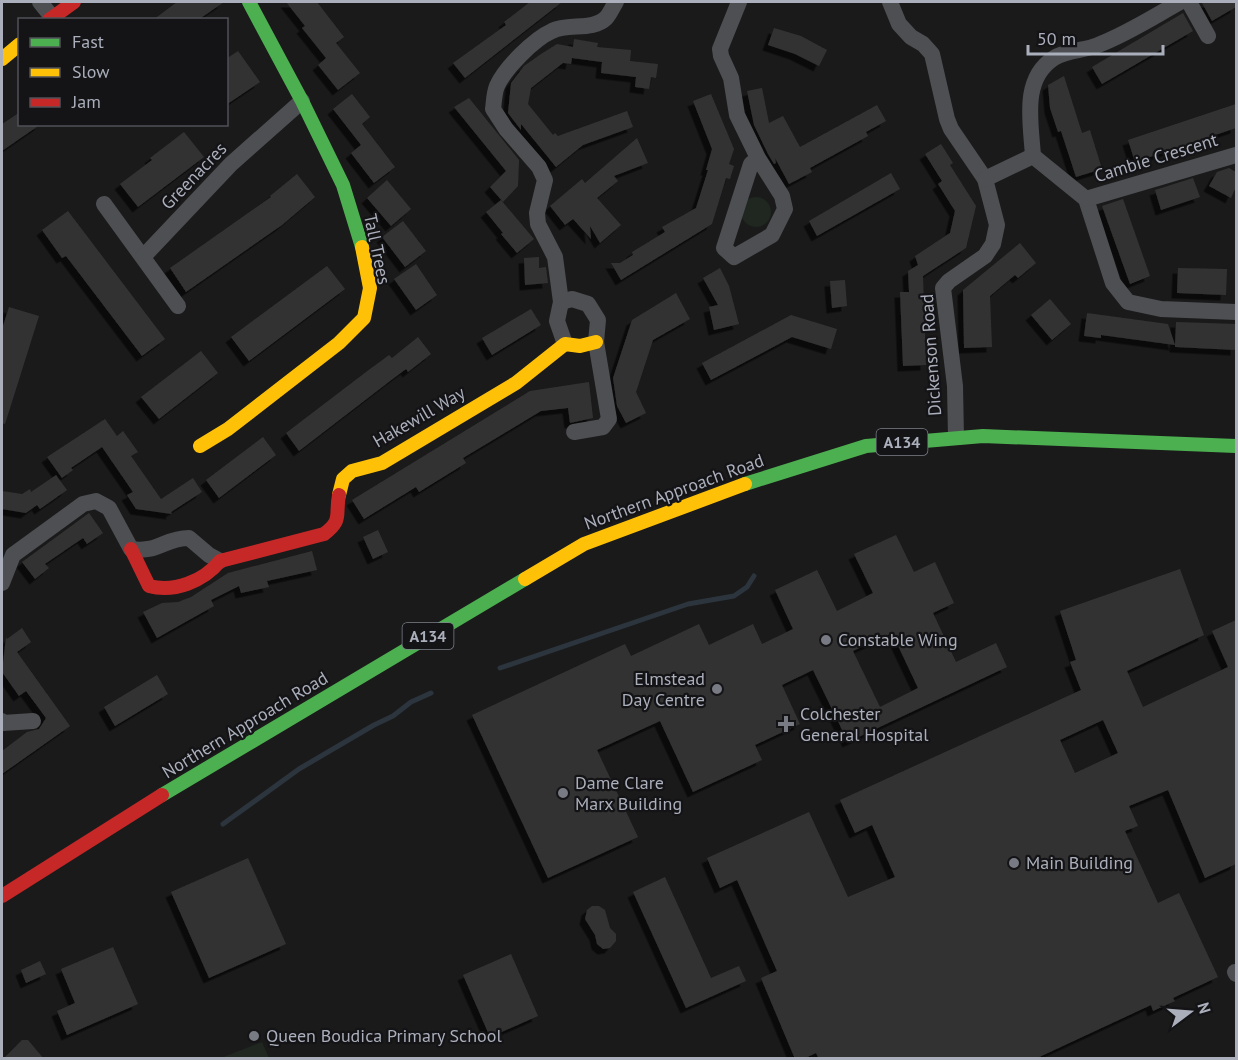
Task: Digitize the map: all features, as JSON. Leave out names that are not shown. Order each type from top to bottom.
[{"type":"main road","points":[[51,18],[74,2]]},
{"type":"main road","name":"Tall Trees","points":[[200,446],[228,429],[339,343],[364,318],[370,288],[363,250],[343,185],[302,100],[249,2]]},
{"type":"main road","points":[[2,59],[18,46]]},
{"type":"main road","points":[[565,344],[580,346],[596,342]]},
{"type":"main road","name":"Hakewill Way","points":[[131,549],[149,586],[170,591],[182,587],[216,566],[220,561],[324,534],[335,526],[343,479],[352,471],[382,463],[516,383],[565,344]]},
{"type":"main road","name":"Northern Approach Road","points":[[2,896],[85,842],[271,729],[584,544],[636,523],[749,482],[866,446],[983,436],[1236,446]]},
{"type":"street","points":[[40,2],[51,18]]},
{"type":"street","points":[[565,344],[557,321],[561,302],[555,258],[538,224],[537,213],[545,180],[539,167],[506,129],[493,109],[496,87],[509,67],[539,40],[552,31],[568,26],[596,23],[606,18],[616,2]]},
{"type":"street","points":[[739,2],[720,49],[721,56],[731,78],[737,115],[758,158],[782,196],[785,209],[772,235],[734,257],[724,249],[751,164],[758,158]]},
{"type":"street","name":"Dickenson Road","points":[[890,2],[899,24],[911,37],[924,44],[932,54],[947,119],[951,129],[985,179],[997,225],[993,244],[985,256],[949,280],[943,288],[955,386],[956,437]]},
{"type":"street","points":[[985,179],[1033,156],[1030,91],[1039,72],[1054,58],[1072,50],[1093,48],[1116,38],[1180,2]]},
{"type":"street","points":[[1189,2],[1208,36]]},
{"type":"street","name":"Greenacres","points":[[142,257],[231,164],[302,100]]},
{"type":"street","name":"Cambie Crescent","points":[[1086,199],[1236,155]]},
{"type":"street","name":"Cambie Crescent","points":[[1033,156],[1086,199],[1113,283],[1128,302],[1161,309],[1236,312]]},
{"type":"street","points":[[104,204],[178,306]]},
{"type":"street","points":[[561,302],[572,299],[588,304],[598,320],[596,342],[609,419],[603,427],[574,432]]},
{"type":"street","name":"Hakewill Way","points":[[2,584],[13,555],[82,504],[96,501],[110,508],[131,549]]},
{"type":"street","points":[[131,549],[145,551],[180,538],[189,538],[220,561]]},
{"type":"street","points":[[2,721],[3,723],[33,721]]},
{"type":"shaded area","points":[[756,197],[767,201],[771,212],[767,223],[756,227],[745,223],[741,212],[745,201]]},
{"type":"shaded area","points":[[262,1042],[269,1058],[221,1058]]},
{"type":"building","points":[[177,2],[224,2],[201,18],[156,18]]},
{"type":"building","points":[[286,2],[317,2],[344,37],[336,43],[360,73],[338,90],[318,65],[326,58],[302,28],[305,26]]},
{"type":"building","points":[[530,2],[562,2],[465,78],[453,63],[506,25],[504,22]]},
{"type":"building","points":[[1236,2],[1236,7],[1212,21],[1202,3]]},
{"type":"building","points":[[1183,13],[1193,31],[1102,84],[1092,67]]},
{"type":"building","points":[[774,28],[801,36],[827,50],[819,66],[795,54],[768,45]]},
{"type":"building","points":[[574,39],[598,43],[597,47],[631,50],[630,61],[658,64],[656,78],[651,77],[649,89],[635,87],[636,77],[601,73],[602,62],[572,58],[571,64],[563,63],[531,88],[528,104],[553,135],[555,133],[558,136],[627,111],[633,127],[583,145],[556,167],[521,124],[521,130],[508,113],[511,83],[524,66],[541,54],[557,44],[573,47]]},
{"type":"building","points":[[238,51],[260,82],[228,104],[228,58]]},
{"type":"building","points":[[1064,76],[1082,133],[1090,130],[1102,169],[1076,177],[1061,131],[1058,132],[1050,108],[1048,85]]},
{"type":"building","points":[[762,88],[769,123],[783,116],[800,147],[877,105],[886,121],[866,132],[868,136],[810,168],[812,172],[789,184],[775,158],[776,163],[774,164],[768,154],[754,125],[747,91]]},
{"type":"building","points":[[352,94],[370,117],[362,124],[395,167],[374,183],[351,153],[361,145],[333,109]]},
{"type":"building","points":[[711,94],[734,149],[729,164],[734,166],[730,179],[726,178],[712,224],[621,280],[611,263],[620,263],[633,255],[632,252],[665,232],[662,227],[696,208],[712,149],[693,101]]},
{"type":"building","points":[[469,98],[519,160],[518,186],[503,202],[490,187],[506,171],[454,107]]},
{"type":"building","points":[[1236,104],[1236,128],[1135,162],[1128,140]]},
{"type":"building","points":[[18,113],[18,126],[38,126],[2,151],[2,124]]},
{"type":"building","points":[[184,132],[204,157],[138,207],[120,184]]},
{"type":"building","points":[[637,138],[648,163],[614,176],[618,181],[597,198],[621,225],[600,243],[590,226],[591,239],[573,219],[565,225],[550,206],[582,179],[585,183]]},
{"type":"building","points":[[941,144],[953,163],[950,165],[976,206],[966,248],[923,276],[926,365],[903,366],[900,292],[909,292],[908,271],[918,265],[915,256],[950,233],[955,211],[938,184],[942,181],[925,154]]},
{"type":"building","points":[[1229,168],[1236,172],[1236,187],[1231,198],[1209,186],[1217,172]]},
{"type":"building","points":[[891,173],[900,189],[817,236],[809,221]]},
{"type":"building","points":[[297,174],[315,197],[282,225],[186,292],[170,268],[271,197]]},
{"type":"building","points":[[1193,178],[1200,197],[1161,210],[1155,190]]},
{"type":"building","points":[[387,180],[411,209],[391,226],[367,198]]},
{"type":"building","points":[[1123,199],[1150,276],[1130,284],[1102,206]]},
{"type":"building","points":[[501,200],[534,239],[517,253],[486,212]]},
{"type":"building","points":[[68,211],[165,339],[142,356],[66,256],[62,258],[42,230]]},
{"type":"building","points":[[403,221],[426,251],[405,267],[382,237]]},
{"type":"building","points":[[1020,243],[1036,263],[1018,278],[1015,275],[990,296],[992,347],[964,348],[963,290]]},
{"type":"building","points":[[539,257],[539,268],[546,267],[548,283],[525,285],[524,258]]},
{"type":"building","points":[[416,264],[437,295],[416,310],[394,279]]},
{"type":"building","points":[[327,266],[345,289],[249,361],[231,337]]},
{"type":"building","points":[[720,268],[729,286],[739,324],[714,330],[709,307],[718,305],[703,278]]},
{"type":"building","points":[[1178,268],[1227,269],[1226,295],[1177,293]]},
{"type":"building","points":[[845,280],[847,306],[832,308],[830,281]]},
{"type":"building","points":[[676,293],[690,319],[653,340],[636,392],[646,413],[626,423],[617,406],[613,378],[632,320]]},
{"type":"building","points":[[1050,299],[1071,324],[1052,340],[1031,315]]},
{"type":"building","points":[[9,307],[39,316],[5,424],[2,423],[2,329]]},
{"type":"building","points":[[531,309],[541,325],[492,355],[482,338]]},
{"type":"building","points":[[1087,313],[1168,324],[1175,345],[1101,335],[1101,338],[1084,336]]},
{"type":"building","points":[[791,315],[837,329],[831,349],[792,337],[711,380],[702,363]]},
{"type":"building","points":[[1176,322],[1236,324],[1236,350],[1175,347]]},
{"type":"building","points":[[418,337],[431,354],[408,372],[406,369],[299,451],[286,433],[389,355],[392,358]]},
{"type":"building","points":[[201,351],[218,373],[159,419],[141,397]]},
{"type":"building","points":[[589,382],[593,418],[570,423],[568,408],[541,411],[463,458],[466,463],[419,492],[416,487],[364,519],[352,500],[530,391]]},
{"type":"building","points":[[105,419],[117,436],[123,431],[138,452],[131,456],[161,499],[193,478],[202,492],[171,512],[172,514],[136,509],[127,495],[133,492],[102,447],[71,468],[73,470],[62,478],[47,457]]},
{"type":"building","points":[[263,437],[276,455],[219,498],[206,480]]},
{"type":"building","points":[[56,475],[67,490],[40,509],[37,505],[26,513],[2,509],[2,491],[22,494],[30,489],[31,492]]},
{"type":"building","points":[[89,513],[103,533],[87,544],[83,538],[45,564],[49,568],[35,579],[22,562]]},
{"type":"building","points":[[378,530],[388,552],[373,559],[363,537]]},
{"type":"building","points":[[896,535],[914,572],[935,562],[954,603],[933,613],[956,662],[996,643],[1007,667],[848,742],[813,670],[782,685],[800,724],[755,745],[762,760],[693,792],[660,721],[597,750],[638,837],[548,878],[472,715],[625,644],[631,656],[699,624],[709,645],[753,624],[762,644],[793,629],[775,590],[817,570],[837,611],[873,593],[854,554]],"holes":[[[892,633],[918,688],[880,707],[853,651]]]},
{"type":"building","points":[[312,551],[317,570],[267,581],[269,587],[241,593],[239,586],[211,600],[214,606],[157,638],[143,612],[162,603],[178,602],[191,597],[228,573]]},
{"type":"building","points":[[1180,569],[1204,635],[1127,671],[1143,707],[1228,667],[1212,631],[1236,620],[1236,864],[1205,878],[1168,790],[1129,806],[1138,826],[1125,831],[1158,903],[1179,893],[1218,977],[1173,998],[1175,1001],[1153,1011],[1151,1005],[1035,1059],[819,1059],[816,1053],[803,1059],[795,1059],[761,978],[777,971],[737,880],[720,888],[707,858],[809,812],[848,897],[895,877],[872,825],[855,833],[840,800],[1081,690],[1070,662],[1076,660],[1060,611]],"holes":[[[1103,720],[1118,753],[1075,773],[1060,740]]]},
{"type":"building","points":[[22,628],[31,642],[17,652],[70,726],[2,774],[2,751],[27,732],[39,729],[46,718],[26,691],[19,696],[2,672],[6,637],[7,639]]},
{"type":"building","points":[[157,675],[168,694],[115,726],[104,707]]},
{"type":"building","points":[[248,858],[286,944],[209,978],[171,892]]},
{"type":"building","points":[[665,877],[711,978],[739,966],[746,981],[686,1008],[633,892]]},
{"type":"building","points":[[592,906],[599,906],[605,910],[610,928],[616,934],[616,941],[610,948],[603,949],[597,944],[595,935],[585,919],[587,910]]},
{"type":"building","points":[[113,947],[138,1004],[67,1035],[57,1011],[75,1003],[61,969]]},
{"type":"building","points":[[511,954],[538,1016],[490,1037],[463,975]]},
{"type":"building","points":[[40,961],[46,974],[26,983],[21,970]]},
{"type":"building","points":[[22,1040],[28,1040],[44,1059],[3,1059]]},
{"type":"waterway","points":[[500,668],[688,604],[734,596],[747,587],[754,576]]},
{"type":"waterway","points":[[223,824],[299,769],[393,716],[411,702],[431,693]]},
{"type":"traffic: fast","points":[[249,2],[302,101],[343,185],[362,247]]},
{"type":"traffic: fast","points":[[745,484],[866,446],[983,436],[1236,446]]},
{"type":"traffic: fast","points":[[162,795],[525,579]]},
{"type":"traffic: slow","points":[[2,59],[18,46]]},
{"type":"traffic: slow","points":[[200,446],[228,429],[339,343],[364,318],[370,288],[362,247]]},
{"type":"traffic: slow","points":[[339,495],[343,479],[352,471],[382,463],[516,383],[565,344],[580,346],[596,342]]},
{"type":"traffic: slow","points":[[525,579],[584,544],[745,484]]},
{"type":"traffic: jam","points":[[52,18],[74,2]]},
{"type":"traffic: jam","points":[[131,549],[149,586],[168,588],[188,584],[206,574],[220,561],[324,534],[336,521],[339,495]]},
{"type":"traffic: jam","points":[[2,896],[162,795]]},
{"type":"place","name":"Constable Wing","points":[[826,640]]},
{"type":"place","name":"Elmstead Day Centre","points":[[717,689]]},
{"type":"place","name":"Colchester General Hospital","points":[[786,724]]},
{"type":"place","name":"Dame Clare Marx Building","points":[[563,793]]},
{"type":"place","name":"Main Building","points":[[1014,863]]},
{"type":"place","name":"Queen Boudica Primary School","points":[[254,1036]]}]
